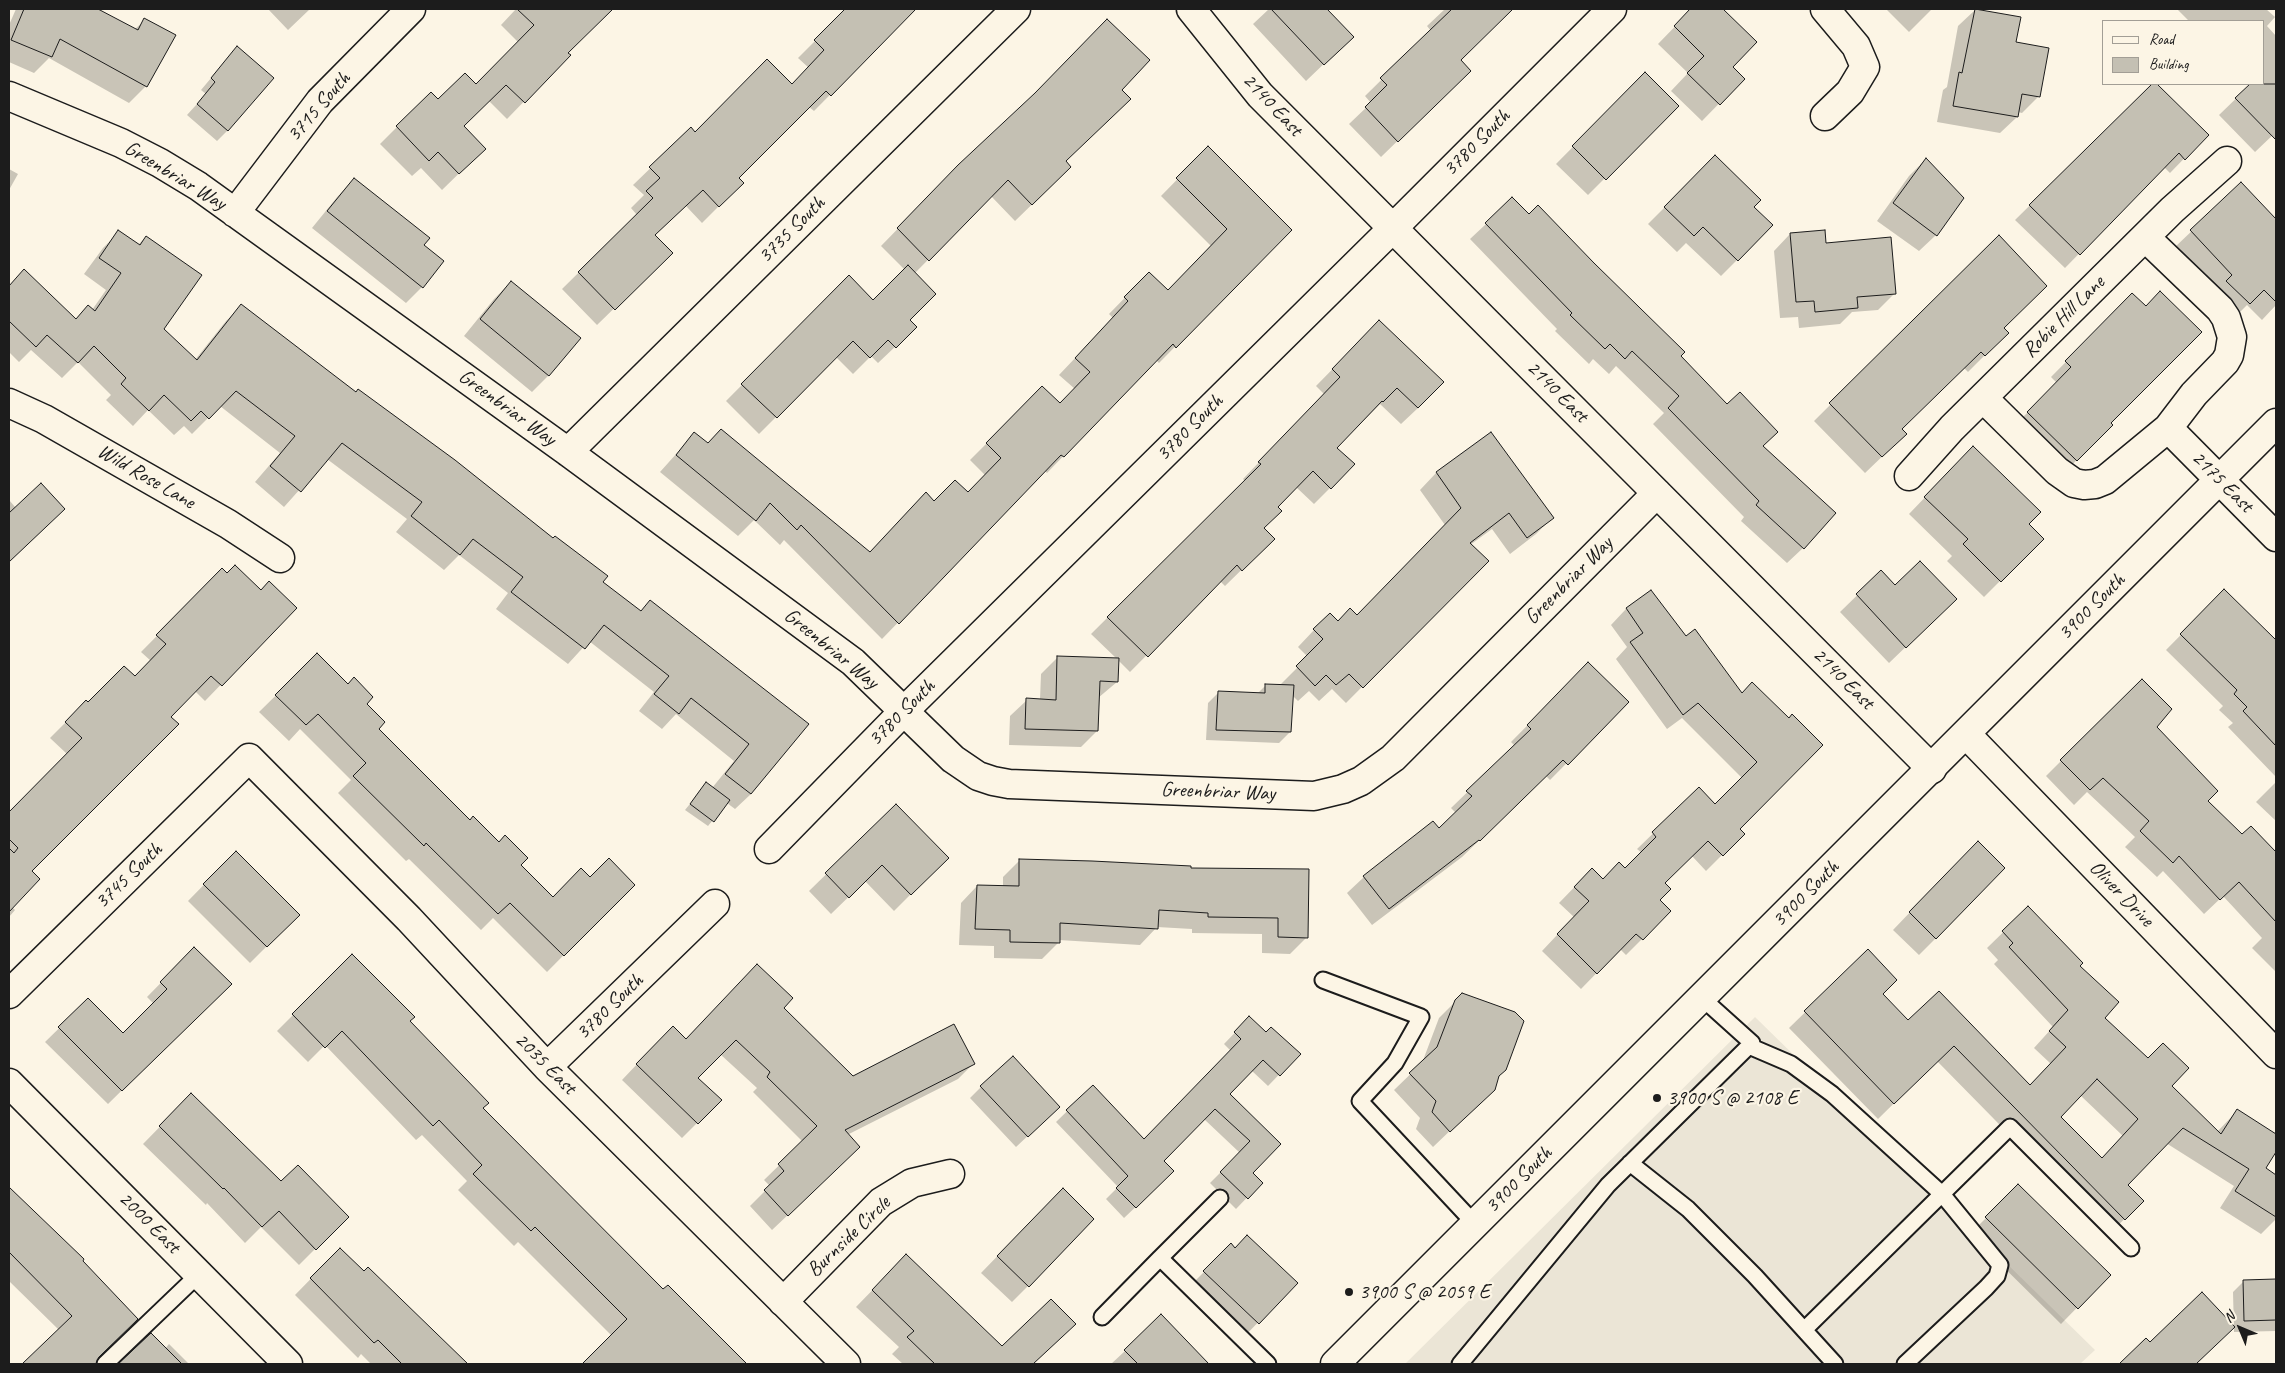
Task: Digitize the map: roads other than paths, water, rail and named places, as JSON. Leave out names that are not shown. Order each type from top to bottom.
[{"type":"street","name":"3715 South","points":[[235,213],[320,101],[411,9]]},
{"type":"street","name":"3735 South","points":[[568,452],[1016,9]]},
{"type":"street","name":"2140 East","points":[[1190,9],[1260,95],[1932,769]]},
{"type":"street","name":"3780 South","points":[[769,850],[904,711],[1612,9]]},
{"type":"street","points":[[1825,116],[1850,92],[1864,67],[1856,46],[1826,9]]},
{"type":"street","name":"Greenbriar Way","points":[[9,96],[121,143],[160,163],[235,213],[568,452],[853,662],[964,768],[985,778],[1010,784],[1314,796],[1344,789],[1361,781],[1393,758],[1657,493]]},
{"type":"street","name":"Robie Hill Lane","points":[[1909,476],[1983,398],[2145,237],[2227,161]]},
{"type":"street","points":[[1983,398],[2057,471],[2074,483],[2084,485],[2096,484],[2105,480],[2168,428],[2194,394],[2225,362],[2229,355],[2232,337],[2226,318],[2220,309],[2145,237]]},
{"type":"street","name":"Wild Rose Lane","points":[[9,402],[44,418],[228,524],[280,558]]},
{"type":"street","name":"3900 South","points":[[1335,1364],[2276,423]]},
{"type":"street","name":"2175 East","points":[[2168,428],[2276,537]]},
{"type":"street","name":"Oliver Drive","points":[[1966,734],[2276,1054]]},
{"type":"street","name":"3745 South","points":[[9,994],[249,758]]},
{"type":"street","name":"2035 East","points":[[249,758],[409,919],[548,1067],[846,1364]]},
{"type":"street","name":"3780 South","points":[[548,1067],[715,904]]},
{"type":"street","name":"2000 East","points":[[9,1083],[288,1364]]},
{"type":"street","name":"Burnside Circle","points":[[783,1302],[881,1202],[912,1183],[950,1174]]},
{"type":"lane","points":[[1323,980],[1422,1017],[1395,1063],[1360,1101],[1475,1224]]},
{"type":"lane","points":[[1460,1364],[1608,1185],[1752,1043],[1702,998]]},
{"type":"lane","points":[[1749,1046],[1791,1064],[1832,1094],[1942,1194],[2000,1265],[1997,1276],[1986,1288],[1905,1364]]},
{"type":"lane","points":[[1804,1330],[2010,1127],[2130,1248]]},
{"type":"lane","points":[[1630,1163],[1688,1209],[1755,1276],[1835,1364]]},
{"type":"lane","points":[[1102,1317],[1220,1198]]},
{"type":"lane","points":[[1160,1258],[1268,1364]]},
{"type":"lane","points":[[105,1364],[199,1274]]},
{"type":"place","name":"3900 S @ 2108 E","points":[[1657,1098]]},
{"type":"place","name":"3900 S @ 2059 E","points":[[1349,1292]]}]
